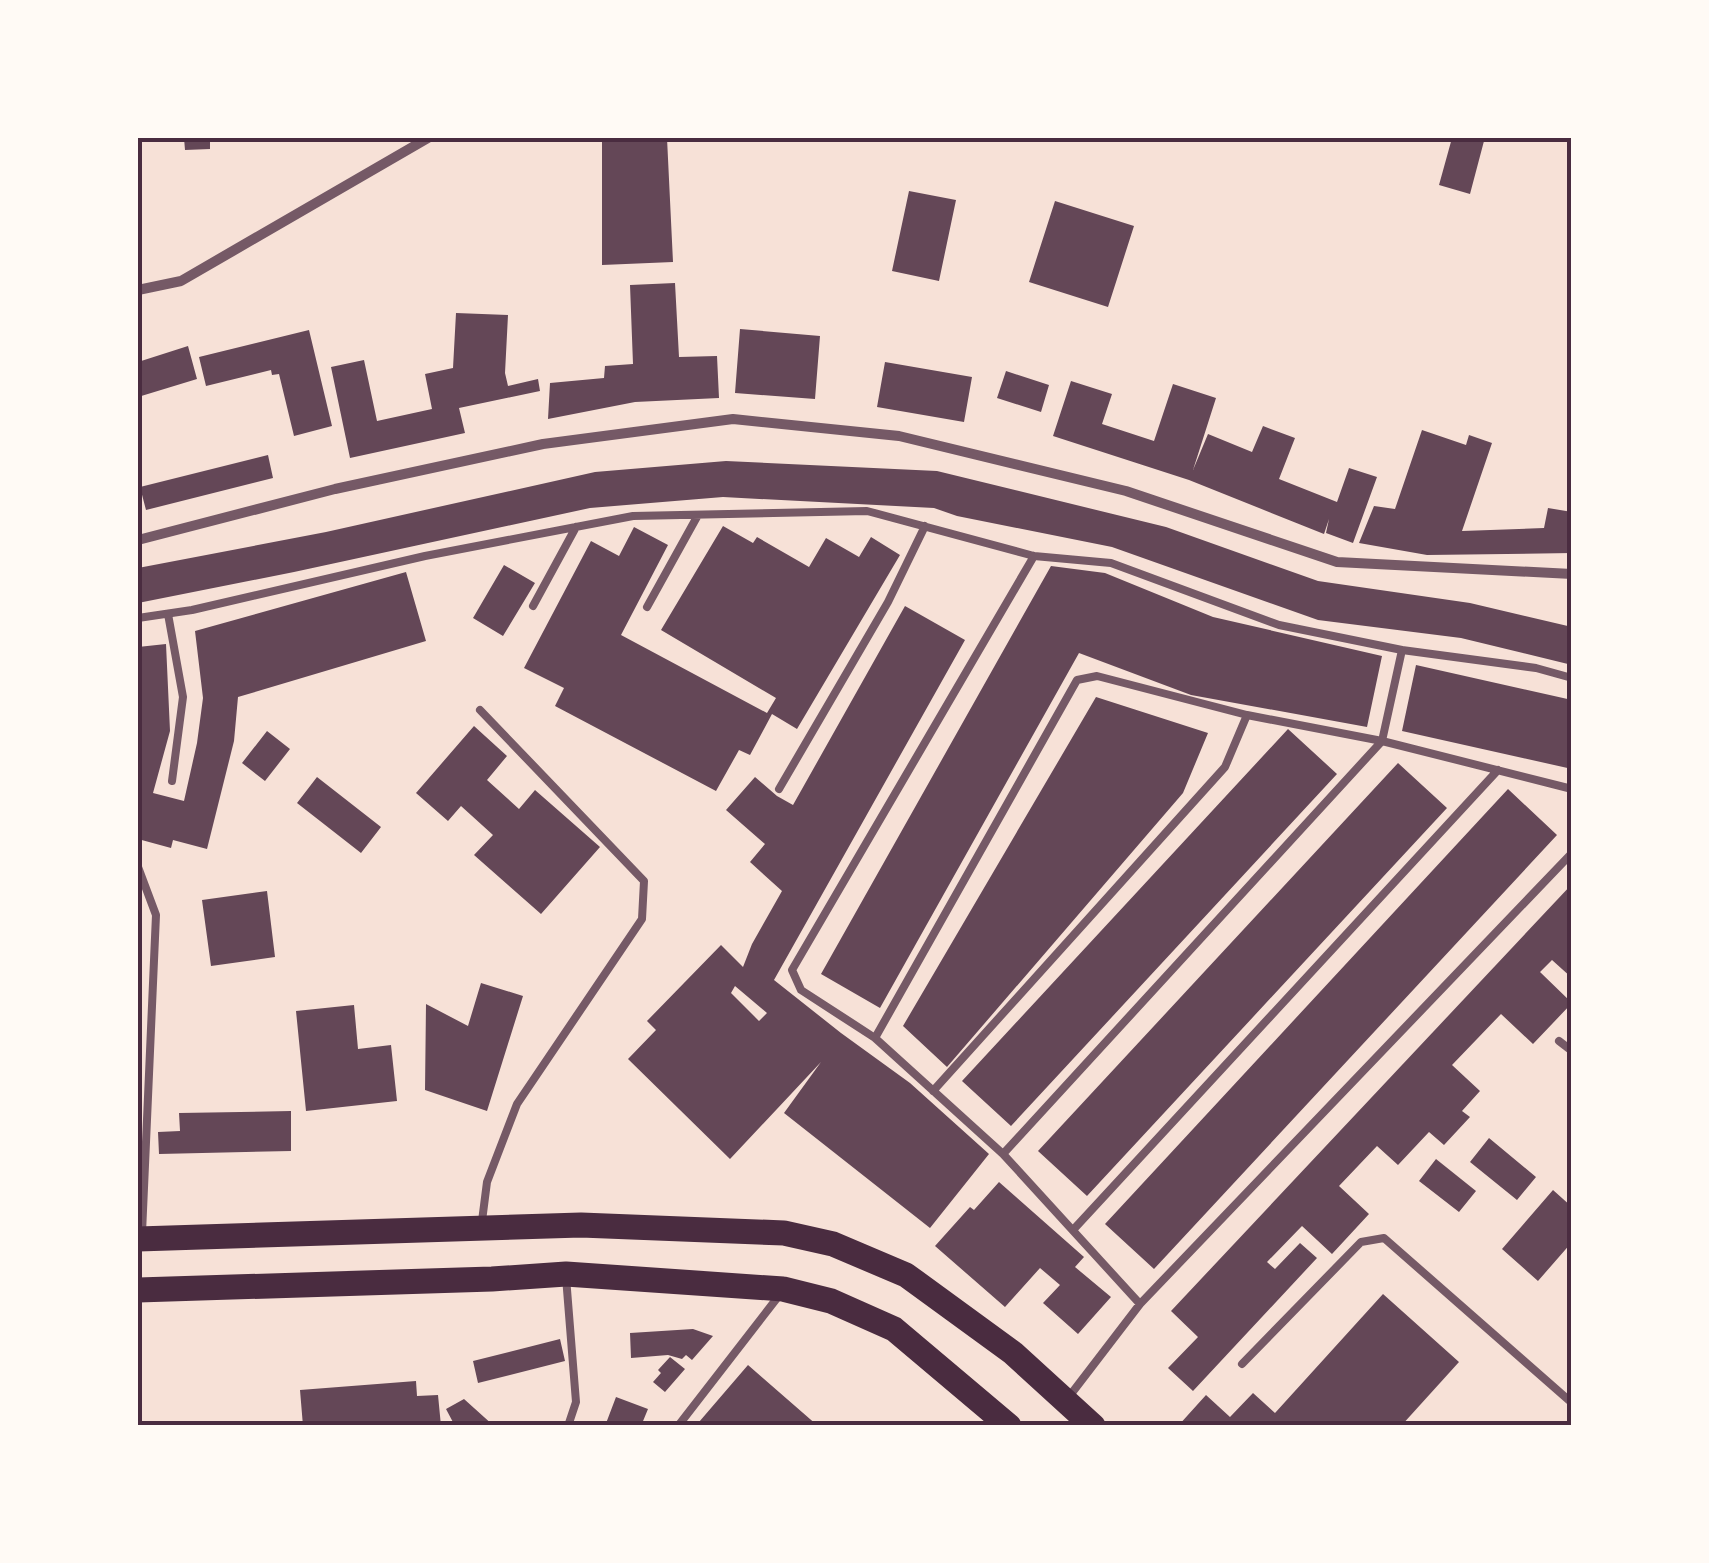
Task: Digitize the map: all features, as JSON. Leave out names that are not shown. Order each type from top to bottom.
[{"type":"main road","points":[[140,1239],[582,1225],[784,1233],[833,1244],[906,1275],[1013,1353],[1093,1426]]},
{"type":"main road","points":[[138,1290],[566,1274],[784,1290],[832,1301],[894,1329],[1009,1426]]},
{"type":"street","points":[[138,290],[182,280],[428,138]]},
{"type":"street","points":[[138,540],[335,489],[543,444],[733,420],[899,436],[1126,491],[1337,562],[1572,574]]},
{"type":"lane","points":[[138,618],[192,610],[426,556],[634,516],[867,511],[1034,556],[1111,562],[1279,625],[1402,650],[1536,668],[1572,678]]},
{"type":"lane","points":[[647,608],[698,515]]},
{"type":"lane","points":[[779,789],[888,602],[925,526]]},
{"type":"lane","points":[[533,606],[576,527]]},
{"type":"lane","points":[[1034,556],[792,970],[801,990],[875,1038],[1002,1154],[1140,1304]]},
{"type":"lane","points":[[168,614],[183,697],[172,781]]},
{"type":"lane","points":[[1002,1154],[1382,741],[1402,650]]},
{"type":"lane","points":[[875,1038],[1077,680],[1097,676],[1246,715],[1382,741],[1572,789]]},
{"type":"lane","points":[[480,710],[644,881],[642,919],[517,1104],[487,1182],[481,1228]]},
{"type":"lane","points":[[933,1090],[1225,767],[1246,715]]},
{"type":"lane","points":[[1073,1230],[1498,770]]},
{"type":"lane","points":[[1065,1402],[1140,1304],[1572,853]]},
{"type":"lane","points":[[138,867],[156,915],[140,1239]]},
{"type":"lane","points":[[1560,1041],[1572,1051]]},
{"type":"lane","points":[[1242,1364],[1361,1242],[1384,1238],[1572,1403]]},
{"type":"lane","points":[[566,1274],[576,1402],[568,1426]]},
{"type":"lane","points":[[678,1426],[784,1290]]},
{"type":"building","points":[[184,138],[210,138],[210,149],[185,150]]},
{"type":"building","points":[[602,138],[667,138],[673,262],[602,265]]},
{"type":"building","points":[[1452,138],[1488,138],[1470,194],[1439,185]]},
{"type":"building","points":[[909,191],[956,200],[939,281],[892,271]]},
{"type":"building","points":[[1055,201],[1134,226],[1108,307],[1029,282]]},
{"type":"building","points":[[675,283],[679,357],[717,356],[719,398],[635,402],[548,419],[550,383],[604,378],[605,366],[633,364],[630,285]]},
{"type":"building","points":[[456,313],[508,315],[508,386],[538,379],[540,391],[459,408],[465,433],[350,458],[331,367],[364,360],[377,421],[432,409],[425,374],[453,368]]},
{"type":"building","points":[[740,329],[820,336],[815,399],[735,393]]},
{"type":"building","points":[[309,330],[332,426],[294,436],[279,374],[272,375],[271,370],[206,386],[199,357]]},
{"type":"building","points":[[188,346],[197,379],[138,397],[138,362]]},
{"type":"building","points":[[885,362],[972,377],[964,422],[877,407]]},
{"type":"building","points":[[1006,371],[1049,385],[1041,412],[997,398]]},
{"type":"building","points":[[1071,381],[1112,394],[1102,424],[1154,441],[1173,384],[1216,398],[1193,470],[1208,434],[1252,452],[1263,426],[1295,438],[1279,479],[1337,502],[1349,468],[1377,477],[1353,543],[1326,533],[1329,519],[1324,534],[1189,480],[1053,436]]},
{"type":"building","points":[[1422,430],[1466,445],[1469,435],[1492,443],[1462,531],[1544,528],[1548,508],[1572,512],[1572,553],[1427,555],[1359,543],[1374,506],[1395,509]]},
{"type":"building","points":[[268,455],[273,478],[146,510],[140,487]]},
{"type":"building","points":[[726,461],[937,471],[1166,527],[1318,581],[1470,603],[1572,627],[1572,665],[1461,638],[1318,620],[1112,547],[934,508],[723,497],[590,508],[138,603],[138,568],[326,532],[595,472]]},
{"type":"building","points":[[723,526],[753,543],[757,537],[809,567],[826,538],[859,557],[871,537],[900,555],[797,729],[772,714],[750,755],[739,750],[716,791],[555,706],[564,688],[524,668],[591,541],[619,556],[634,527],[668,545],[621,635],[767,713],[776,698],[661,630]]},
{"type":"building","points":[[504,565],[535,583],[503,636],[473,618]]},
{"type":"building","points":[[1051,566],[1105,573],[1213,617],[1382,656],[1367,727],[1191,695],[1079,653],[880,1008],[821,974]]},
{"type":"building","points":[[406,572],[426,641],[238,697],[234,741],[207,849],[173,840],[171,848],[138,839],[138,647],[166,644],[170,731],[153,793],[184,801],[203,698],[195,631]]},
{"type":"building","points":[[905,606],[965,640],[774,980],[910,1083],[989,1154],[930,1228],[784,1113],[821,1062],[730,1159],[628,1059],[656,1030],[647,1021],[721,945],[743,967],[782,891],[750,862],[765,844],[726,810],[755,777],[793,805]],"holes":[[[735,986],[767,1013],[759,1021],[731,993]]]},
{"type":"building","points":[[1416,665],[1572,700],[1572,769],[1402,731]]},
{"type":"building","points":[[1096,697],[1208,733],[1183,793],[947,1067],[903,1026]]},
{"type":"building","points":[[474,726],[507,756],[487,780],[519,809],[535,790],[600,847],[541,914],[474,855],[493,835],[461,806],[448,821],[416,793]]},
{"type":"building","points":[[1288,729],[1337,774],[1011,1126],[962,1081]]},
{"type":"building","points":[[267,731],[290,749],[265,781],[242,763]]},
{"type":"building","points":[[1398,763],[1447,808],[1087,1196],[1038,1151]]},
{"type":"building","points":[[317,777],[381,827],[361,853],[297,803]]},
{"type":"building","points":[[1508,789],[1557,835],[1154,1269],[1105,1224]]},
{"type":"building","points":[[1572,884],[1572,978],[1552,960],[1540,972],[1572,1003],[1533,1044],[1501,1014],[1452,1065],[1480,1091],[1462,1111],[1470,1117],[1444,1145],[1429,1132],[1398,1165],[1377,1146],[1339,1186],[1369,1214],[1332,1254],[1302,1226],[1267,1262],[1275,1269],[1300,1243],[1317,1258],[1193,1391],[1168,1368],[1198,1337],[1171,1311]]},
{"type":"building","points":[[267,891],[275,957],[211,966],[202,900]]},
{"type":"building","points":[[481,983],[523,996],[487,1111],[425,1090],[426,1004],[468,1026]]},
{"type":"building","points":[[354,1005],[358,1049],[391,1045],[397,1101],[306,1111],[296,1011]]},
{"type":"building","points":[[291,1111],[291,1151],[159,1154],[158,1132],[180,1131],[179,1113]]},
{"type":"building","points":[[1489,1138],[1536,1177],[1517,1200],[1470,1162]]},
{"type":"building","points":[[1436,1159],[1476,1191],[1459,1212],[1419,1181]]},
{"type":"building","points":[[999,1182],[1084,1257],[1075,1267],[1111,1297],[1078,1334],[1043,1303],[1060,1285],[1040,1268],[1005,1307],[935,1246]]},
{"type":"building","points":[[1553,1190],[1572,1207],[1572,1242],[1538,1281],[1502,1249]]},
{"type":"building","points":[[1383,1294],[1459,1362],[1401,1426],[1178,1426],[1206,1395],[1230,1417],[1253,1393],[1275,1413]]},
{"type":"building","points":[[693,1329],[713,1336],[692,1360],[686,1355],[682,1359],[668,1355],[631,1358],[630,1333]]},
{"type":"building","points":[[560,1339],[565,1361],[478,1383],[473,1361]]},
{"type":"building","points":[[670,1357],[685,1369],[665,1392],[653,1382]]},
{"type":"building","points":[[748,1365],[818,1426],[702,1426],[699,1422]]},
{"type":"building","points":[[416,1381],[417,1396],[438,1395],[441,1426],[303,1426],[300,1390]]},
{"type":"building","points":[[616,1397],[648,1409],[641,1426],[605,1426]]},
{"type":"building","points":[[464,1399],[494,1426],[455,1426],[446,1409]]}]
